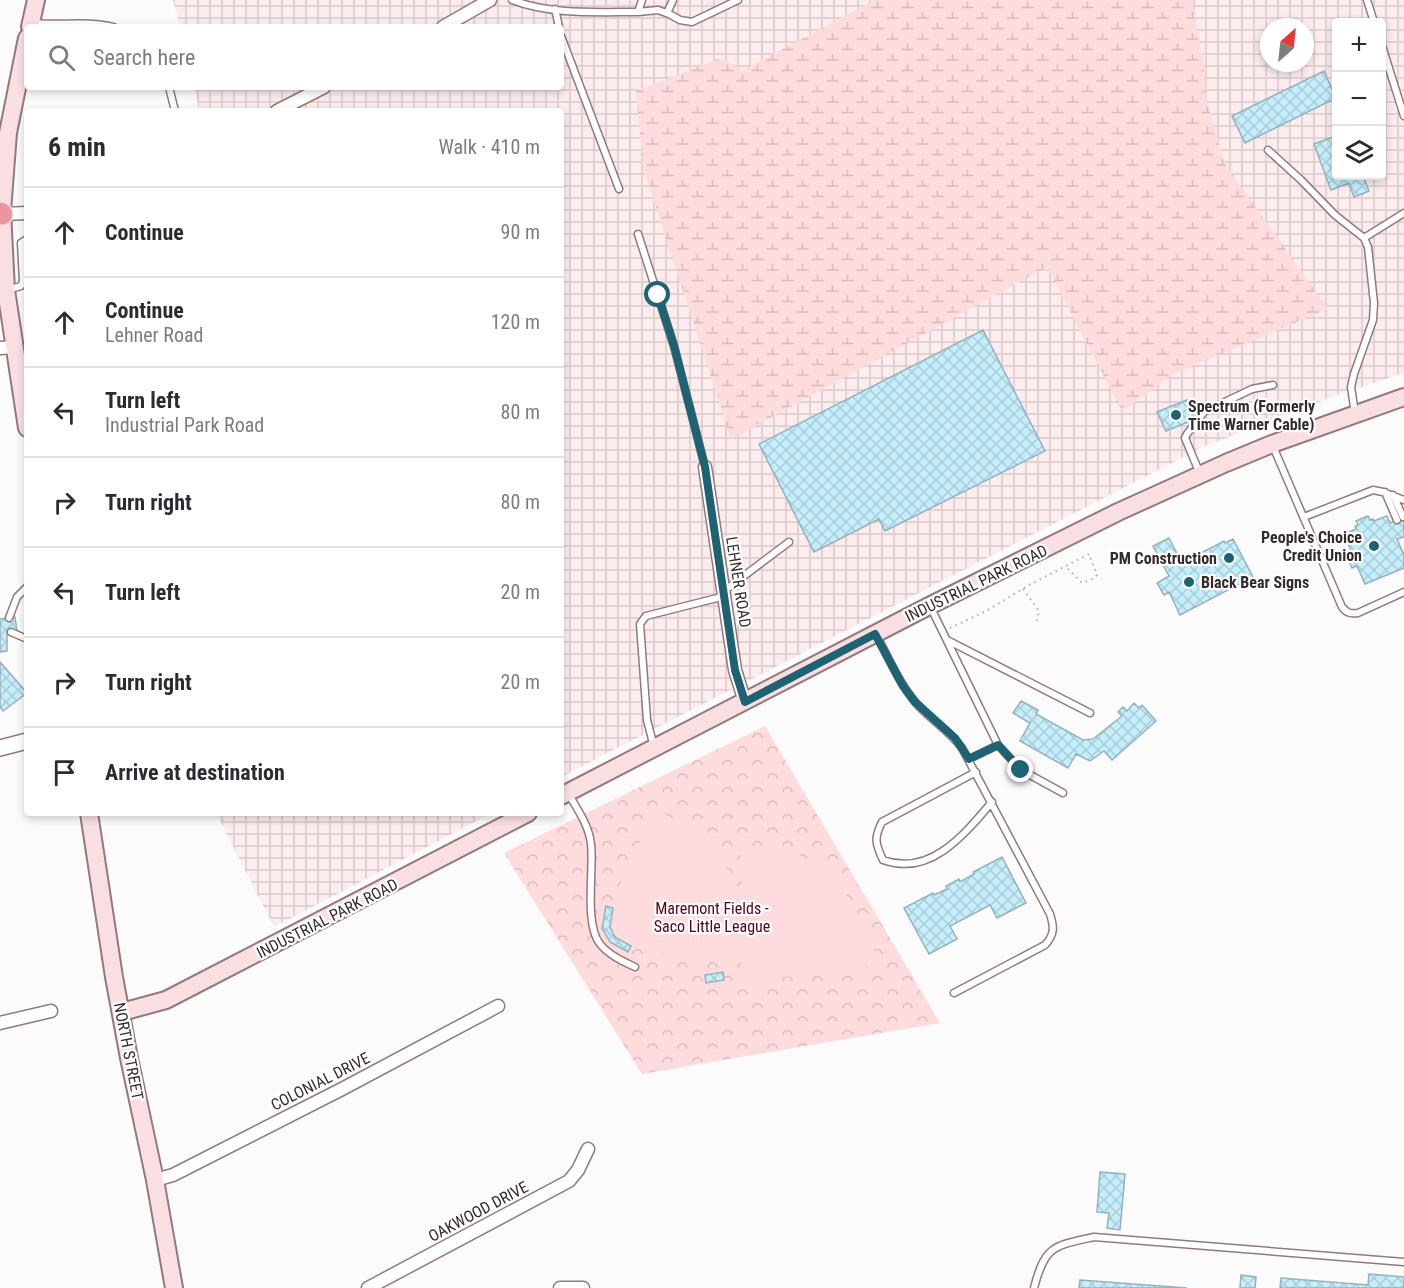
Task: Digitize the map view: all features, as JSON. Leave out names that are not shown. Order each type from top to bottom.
[{"type":"main road","points":[[30,24],[36,0]]},
{"type":"main road","points":[[24,55],[9,133],[1,212],[3,290],[24,408]]},
{"type":"main road","name":"INDUSTRIAL PARK ROAD","points":[[564,794],[929,606],[1118,513],[1272,444],[1404,397]]},
{"type":"main road","name":"NORTH STREET","points":[[89,816],[114,977],[155,1180],[174,1288]]},
{"type":"main road","name":"INDUSTRIAL PARK ROAD","points":[[122,1012],[166,1000],[522,816]]},
{"type":"street","points":[[448,24],[490,0]]},
{"type":"street","points":[[283,108],[318,90]]},
{"type":"street","points":[[1,212],[24,213]]},
{"type":"street","name":"LEHNER ROAD","points":[[705,467],[735,670],[745,702]]},
{"type":"street","points":[[0,748],[24,742]]},
{"type":"street","name":"COLONIAL DRIVE","points":[[155,1180],[169,1177],[498,1006]]},
{"type":"street","points":[[0,1023],[51,1011]]},
{"type":"street","name":"OAKWOOD DRIVE","points":[[368,1288],[569,1181],[578,1170],[588,1149]]},
{"type":"street","points":[[560,1288],[583,1288]]},
{"type":"lane","points":[[512,0],[555,9],[638,12],[658,10],[680,20],[692,22],[738,0]]},
{"type":"lane","points":[[638,12],[642,0]]},
{"type":"lane","points":[[667,13],[673,0]]},
{"type":"lane","points":[[1367,0],[1373,18]]},
{"type":"lane","points":[[555,9],[558,24]]},
{"type":"lane","points":[[564,44],[619,189]]},
{"type":"lane","points":[[1386,59],[1404,116]]},
{"type":"lane","points":[[170,90],[174,108]]},
{"type":"lane","points":[[1268,150],[1335,215],[1364,237],[1370,254],[1373,320],[1351,387],[1355,413]]},
{"type":"lane","points":[[1364,237],[1404,213]]},
{"type":"lane","points":[[638,234],[674,346],[705,467]]},
{"type":"lane","points":[[3,290],[21,286],[23,281],[21,243],[24,241]]},
{"type":"lane","points":[[1201,474],[1185,438],[1203,412],[1252,389],[1273,386]]},
{"type":"lane","points":[[1272,444],[1342,607],[1351,614],[1358,613],[1404,592]]},
{"type":"lane","points":[[1304,517],[1373,490],[1385,492],[1403,501]]},
{"type":"lane","points":[[1385,492],[1400,518],[1393,495]]},
{"type":"lane","points":[[654,749],[647,720],[640,624],[646,616],[725,593],[789,542]]},
{"type":"lane","points":[[9,618],[17,597],[24,590]]},
{"type":"lane","points":[[929,606],[998,745],[1021,770],[1063,793]]},
{"type":"lane","points":[[11,632],[24,638]]},
{"type":"lane","points":[[875,634],[903,686],[915,702],[955,738],[969,759],[1050,914],[1054,926],[1053,936],[1045,945],[954,993]]},
{"type":"lane","points":[[946,639],[1090,713]]},
{"type":"lane","points":[[969,759],[998,745]]},
{"type":"lane","points":[[976,772],[882,822],[876,836],[877,848],[883,860],[896,865],[917,862],[939,854],[957,841],[992,802]]},
{"type":"lane","points":[[564,794],[584,821],[591,842],[593,875],[591,916],[595,934],[609,952],[635,967]]},
{"type":"lane","points":[[1034,1288],[1039,1266],[1044,1257],[1066,1242],[1094,1237],[1404,1262]]},
{"type":"path","points":[[942,632],[986,611],[1023,588],[1089,554],[1097,574],[1091,580],[1082,583],[1066,567]]},
{"type":"path","points":[[1023,588],[1039,611],[1036,624]]},
{"type":"shaded area","points":[[173,0],[1404,0],[1404,373],[1337,395],[1203,447],[564,775],[564,108],[198,108],[195,90],[564,90],[564,24],[179,24]]},
{"type":"shaded area","points":[[218,816],[486,816],[274,927]]},
{"type":"green space","points":[[875,0],[1192,0],[1203,60],[1207,102],[1225,164],[1328,309],[1173,374],[1122,411],[1047,267],[731,439],[643,167],[636,91],[721,58],[743,70]]},
{"type":"green space","name":"Maremont Fields - Saco Little League","points":[[765,726],[940,1023],[642,1074],[504,853]]},
{"type":"green space","points":[[656,811],[683,823],[698,833],[721,859],[731,876],[738,893],[744,930],[742,948],[736,964],[654,952],[625,943],[616,937],[611,927],[617,895],[633,856]]},
{"type":"green space","points":[[758,849],[776,850],[805,857],[827,872],[837,882],[855,909],[879,965],[776,978],[755,983],[740,971],[745,923],[740,854]]},
{"type":"building","points":[[1324,71],[1332,89],[1332,100],[1245,143],[1232,116]]},
{"type":"building","points":[[1332,137],[1332,180],[1365,180],[1369,191],[1354,197],[1349,183],[1331,190],[1314,144]]},
{"type":"building","points":[[983,330],[1045,451],[885,531],[879,519],[814,552],[759,444]]},
{"type":"building","name":"Spectrum (Formerly Time Warner Cable)","points":[[1187,400],[1195,419],[1166,431],[1157,412]]},
{"type":"building","name":"People's Choice Credit Union","points":[[1368,516],[1374,521],[1387,516],[1390,523],[1404,517],[1404,537],[1397,539],[1404,555],[1404,568],[1365,584],[1357,566],[1352,568],[1346,555],[1352,553],[1344,534],[1356,529],[1355,526],[1358,525],[1356,521]]},
{"type":"building","points":[[1169,538],[1182,563],[1224,541],[1225,543],[1233,539],[1253,577],[1180,615],[1169,592],[1164,595],[1157,583],[1169,576],[1153,546]]},
{"type":"building","points":[[15,617],[17,631],[7,632],[7,651],[0,652],[0,619]]},
{"type":"building","points":[[0,662],[24,690],[24,695],[3,711],[0,707]]},
{"type":"building","points":[[1021,701],[1038,710],[1036,714],[1083,740],[1093,739],[1122,716],[1118,712],[1123,707],[1127,711],[1134,703],[1139,708],[1142,705],[1156,721],[1112,760],[1104,751],[1090,761],[1076,754],[1068,768],[1020,741],[1030,723],[1013,713]]},
{"type":"building","points":[[1002,857],[1026,903],[997,918],[990,905],[950,926],[957,939],[929,954],[904,908],[933,893],[934,895],[947,889],[946,886],[959,879],[960,882],[974,874],[973,872]]},
{"type":"building","points":[[606,906],[613,908],[610,927],[615,937],[631,946],[628,952],[610,942],[602,928]]},
{"type":"building","points":[[723,972],[724,980],[706,983],[705,975]]},
{"type":"building","points":[[1100,1172],[1125,1174],[1120,1230],[1107,1228],[1109,1213],[1097,1212]]},
{"type":"building","points":[[1369,1274],[1404,1277],[1404,1288],[1280,1288],[1281,1278],[1368,1285]]},
{"type":"building","points":[[1241,1275],[1256,1277],[1255,1288],[1240,1288]]},
{"type":"building","points":[[1080,1280],[1187,1288],[1079,1288]]},
{"type":"place","name":"Spectrum (Formerly Time Warner Cable)","points":[[1176,415]]},
{"type":"place","name":"People's Choice Credit Union","points":[[1374,546]]},
{"type":"place","name":"PM Construction","points":[[1229,558]]},
{"type":"place","name":"Black Bear Signs","points":[[1189,582]]},
{"type":"route","points":[[658,295],[674,346],[705,467],[735,670],[745,702],[875,634],[903,686],[915,702],[955,738],[969,759],[998,745],[1021,770]]}]
